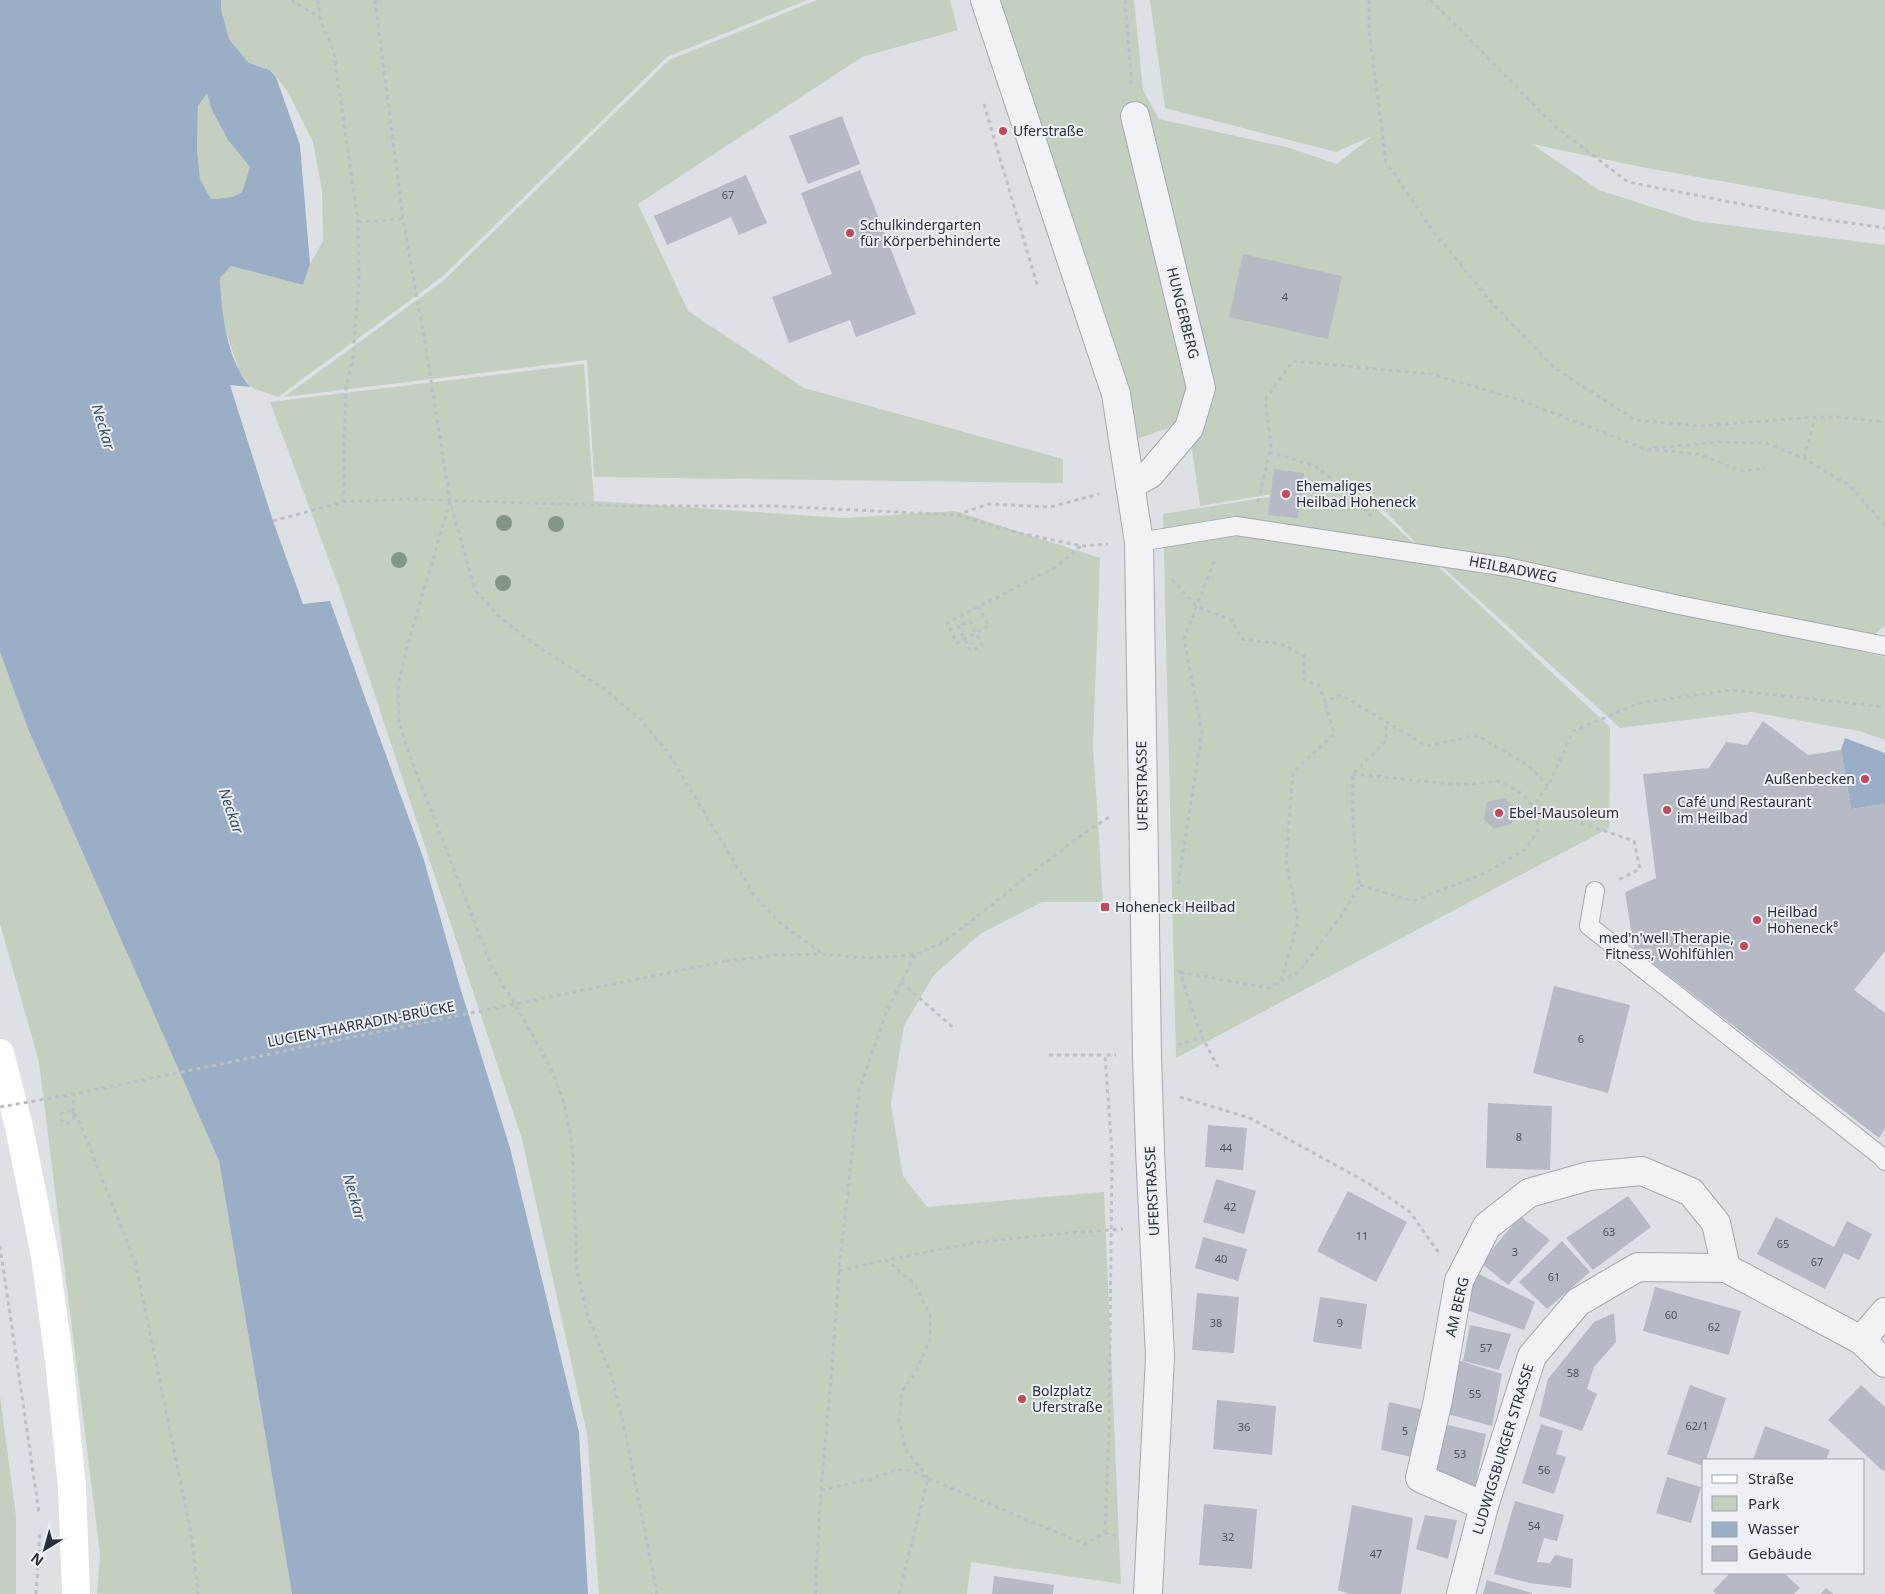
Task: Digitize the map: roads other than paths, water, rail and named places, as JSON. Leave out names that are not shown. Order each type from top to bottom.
[{"type":"main road","points":[[0,1053],[19,1127],[45,1256],[58,1350],[72,1487],[76,1594]]},
{"type":"street","name":"UFERSTRASSE","points":[[985,0],[1116,394],[1139,542],[1147,1056],[1160,1357],[1148,1594]]},
{"type":"street","name":"HUNGERBERG","points":[[1130,485],[1150,474],[1189,428],[1201,388],[1135,116]]},
{"type":"street","name":"AM BERG","points":[[1484,1506],[1420,1478],[1438,1400],[1459,1282],[1487,1226],[1529,1193],[1589,1176],[1642,1170],[1690,1192],[1716,1223],[1726,1268]]},
{"type":"street","name":"LUDWIGSBURGER STRASSE","points":[[1461,1594],[1484,1506],[1532,1356],[1578,1302],[1638,1267],[1726,1268],[1861,1340],[1885,1363]]},
{"type":"street","points":[[1861,1340],[1885,1312]]},
{"type":"lane","name":"HEILBADWEG","points":[[1139,542],[1236,526],[1399,549],[1507,567],[1775,625],[1885,646]]},
{"type":"lane","points":[[1595,891],[1590,926],[1885,1161]]},
{"type":"water","name":"Neckar","points":[[0,0],[221,0],[221,9],[229,39],[249,63],[270,70],[276,77],[300,145],[310,264],[303,285],[231,266],[220,278],[224,321],[230,349],[235,363],[250,387],[230,385],[273,521],[303,604],[330,601],[423,857],[460,987],[510,1148],[579,1432],[588,1594],[292,1594],[219,1161],[28,729],[0,652]],"holes":[[[207,93],[212,110],[228,140],[250,167],[242,192],[233,197],[211,199],[200,179],[197,147],[198,106]]]},
{"type":"water","name":"Außenbecken","points":[[1845,738],[1885,753],[1885,804],[1851,809],[1841,750]]},
{"type":"place","name":"Uferstraße","points":[[1003,131]]},
{"type":"place","name":"Schulkindergarten für Körperbehinderte","points":[[850,233]]},
{"type":"place","name":"Ehemaliges Heilbad Hoheneck","points":[[1286,494]]},
{"type":"place","name":"Außenbecken","points":[[1865,779]]},
{"type":"place","name":"Café und Restaurant im Heilbad","points":[[1667,810]]},
{"type":"place","name":"Ebel-Mausoleum","points":[[1499,813]]},
{"type":"place","name":"Hoheneck Heilbad","points":[[1105,907]]},
{"type":"place","name":"Heilbad Hoheneck⁸","points":[[1757,920]]},
{"type":"place","name":"med'n'well Therapie, Fitness, Wohlfühlen","points":[[1744,946]]},
{"type":"place","name":"Bolzplatz Uferstraße","points":[[1022,1399]]}]
